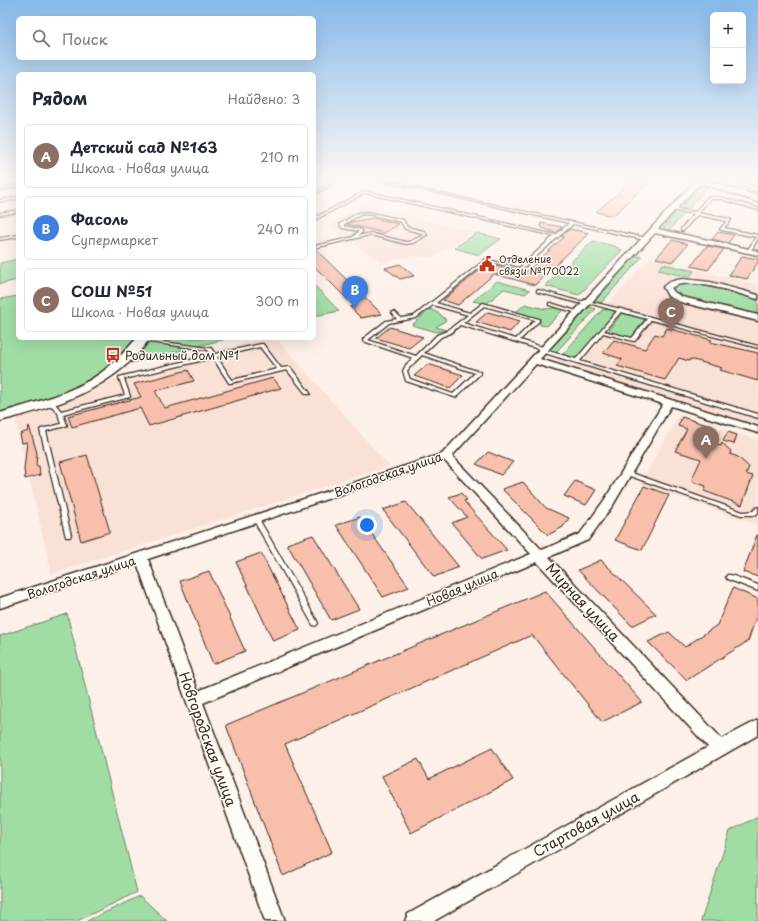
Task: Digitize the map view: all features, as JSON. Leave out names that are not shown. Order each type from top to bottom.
[{"type":"main road","points":[[0,417],[76,392],[101,378],[119,364],[142,340]]},
{"type":"street","name":"Вологодская улица","points":[[0,603],[446,456],[659,224]]},
{"type":"street","points":[[653,230],[758,253]]},
{"type":"street","points":[[758,297],[687,281],[673,282],[666,287],[671,294],[679,298],[758,319]]},
{"type":"street","points":[[679,300],[758,319]]},
{"type":"street","points":[[534,360],[758,430]]},
{"type":"street","name":"Новая улица","points":[[194,700],[584,537],[609,502],[669,402]]},
{"type":"street","name":"Мирная улица","points":[[446,456],[720,748]]},
{"type":"street","name":"Новгородская улица","points":[[141,556],[275,921]]},
{"type":"street","name":"Стартовая улица","points":[[415,921],[758,727]]},
{"type":"lane","points":[[342,224],[343,227],[406,243],[412,242],[425,235],[423,232],[406,228],[404,224]]},
{"type":"lane","points":[[505,224],[558,236]]},
{"type":"lane","points":[[417,358],[365,340],[388,322],[415,317],[487,260],[520,269],[571,224]]},
{"type":"lane","points":[[576,224],[601,231],[645,239]]},
{"type":"lane","points":[[682,230],[687,224]]},
{"type":"lane","points":[[726,224],[722,229],[758,236],[749,251]]},
{"type":"lane","points":[[356,237],[361,231]]},
{"type":"lane","points":[[316,247],[370,234]]},
{"type":"lane","points":[[0,239],[16,236]]},
{"type":"lane","points":[[538,291],[578,302],[588,302],[620,310],[758,347]]},
{"type":"lane","points":[[432,303],[471,315]]},
{"type":"lane","points":[[422,354],[478,373],[454,396],[408,380],[405,371],[408,366],[422,354],[438,336],[450,332],[483,304],[538,320],[517,341]]},
{"type":"lane","points":[[550,304],[578,312]]},
{"type":"lane","points":[[577,361],[620,310]]},
{"type":"lane","points":[[394,313],[400,320]]},
{"type":"lane","points":[[602,332],[633,340],[650,318]]},
{"type":"lane","points":[[460,324],[758,416]]},
{"type":"lane","points":[[150,340],[209,349],[231,382],[288,368],[308,393]]},
{"type":"lane","points":[[60,413],[128,396],[121,378],[261,345],[280,370]]},
{"type":"lane","points":[[50,401],[60,413],[64,425],[43,430],[68,535]]},
{"type":"lane","points":[[626,473],[743,514],[755,513],[758,509]]},
{"type":"lane","points":[[256,519],[315,623]]},
{"type":"lane","points":[[729,577],[758,588]]},
{"type":"shaded area","points":[[442,224],[475,232],[431,258],[413,256],[381,263],[329,225]]},
{"type":"shaded area","points":[[650,258],[758,285],[758,425],[555,362]]},
{"type":"shaded area","points":[[257,340],[278,340],[389,466],[52,574],[15,418],[80,396],[126,373]]},
{"type":"shaded area","points":[[679,415],[758,440],[758,525],[640,483]]},
{"type":"green space","points":[[667,224],[675,224],[668,232],[662,230]]},
{"type":"green space","points":[[477,233],[501,239],[479,255],[454,248]]},
{"type":"green space","points":[[593,241],[614,246],[622,250],[579,295],[545,286]]},
{"type":"green space","points":[[633,255],[642,257],[601,303],[592,300]]},
{"type":"green space","points":[[16,259],[16,280],[0,284],[0,263]]},
{"type":"green space","points":[[663,264],[694,271],[689,277],[658,270]]},
{"type":"green space","points":[[497,281],[530,290],[525,294],[504,289],[486,304],[473,301]]},
{"type":"green space","points":[[679,283],[698,284],[758,298],[758,317],[681,298],[671,289],[671,287]]},
{"type":"green space","points":[[316,287],[339,311],[316,316]]},
{"type":"green space","points":[[16,296],[16,340],[135,340],[108,368],[86,383],[62,393],[0,412],[0,299]]},
{"type":"green space","points":[[525,304],[545,309],[554,308],[563,310],[547,326],[540,325],[540,319],[516,312]]},
{"type":"green space","points":[[586,306],[596,309],[556,352],[546,349]]},
{"type":"green space","points":[[430,309],[440,314],[446,320],[436,327],[446,330],[437,332],[412,325]]},
{"type":"green space","points":[[612,309],[615,313],[576,359],[562,355],[602,310]]},
{"type":"green space","points":[[622,313],[645,319],[631,338],[607,332]]},
{"type":"green space","points":[[152,340],[222,340],[131,363]]},
{"type":"green space","points":[[67,614],[137,892],[77,921],[0,921],[0,636]]},
{"type":"green space","points":[[758,816],[758,921],[701,921],[730,831]]},
{"type":"green space","points":[[140,896],[167,921],[87,921]]},
{"type":"building","points":[[347,224],[399,224],[399,224],[384,233]]},
{"type":"building","points":[[541,224],[546,224],[562,227],[556,233],[540,227]]},
{"type":"building","points":[[570,229],[589,233],[535,285],[494,274],[458,305],[443,300],[487,264],[525,273],[564,237],[561,236]]},
{"type":"building","points":[[718,232],[734,235],[728,243],[712,239]]},
{"type":"building","points":[[672,240],[688,244],[672,262],[656,258]]},
{"type":"building","points":[[707,246],[724,249],[708,270],[691,266]]},
{"type":"building","points":[[316,250],[382,314],[361,318],[350,307],[354,306],[316,268]]},
{"type":"building","points":[[742,256],[758,259],[758,262],[747,279],[729,275]]},
{"type":"building","points":[[400,264],[414,276],[400,279],[385,268]]},
{"type":"building","points":[[488,312],[520,321],[510,332],[476,322]]},
{"type":"building","points":[[390,327],[423,337],[409,348],[376,338]]},
{"type":"building","points":[[667,328],[712,340],[710,342],[758,353],[758,381],[720,370],[722,368],[690,359],[689,361],[679,358],[665,380],[617,366],[622,359],[603,353],[614,340],[645,349],[655,334],[662,336]]},
{"type":"building","points":[[428,364],[463,375],[450,388],[414,376]]},
{"type":"building","points":[[188,370],[194,381],[155,391],[165,408],[273,378],[281,388],[149,426],[140,408],[72,427],[68,416],[141,397],[134,384]]},
{"type":"building","points":[[682,417],[710,426],[704,441],[721,446],[722,443],[731,451],[730,454],[738,457],[749,467],[746,474],[753,476],[742,505],[704,491],[706,486],[691,481],[701,459],[675,451],[687,429],[678,426]]},
{"type":"building","points":[[29,426],[37,453],[36,466],[39,466],[40,475],[25,479],[24,469],[27,442],[22,443],[20,434],[28,431]]},
{"type":"building","points":[[728,432],[737,435],[734,444],[723,441]]},
{"type":"building","points":[[488,452],[513,462],[501,475],[476,464]]},
{"type":"building","points":[[87,455],[110,532],[81,541],[60,462]]},
{"type":"building","points":[[575,481],[596,490],[586,505],[564,496]]},
{"type":"building","points":[[523,482],[546,508],[569,518],[563,527],[548,535],[502,489]]},
{"type":"building","points":[[644,486],[669,495],[642,550],[615,540]]},
{"type":"building","points":[[461,493],[467,500],[464,501],[507,550],[482,559],[452,523],[467,517],[449,497]]},
{"type":"building","points":[[406,502],[459,567],[434,577],[383,510]]},
{"type":"building","points":[[360,517],[409,587],[383,597],[336,525]]},
{"type":"building","points":[[313,535],[359,609],[331,620],[287,544]]},
{"type":"building","points":[[758,535],[758,577],[743,572]]},
{"type":"building","points":[[261,553],[300,630],[273,641],[236,562]]},
{"type":"building","points":[[601,560],[656,614],[632,626],[578,570]]},
{"type":"building","points":[[209,571],[245,651],[213,664],[180,581]]},
{"type":"building","points":[[733,588],[758,599],[758,612],[748,641],[687,680],[648,642],[669,632],[685,647],[717,625]]},
{"type":"building","points":[[545,591],[642,702],[602,722],[532,635],[285,744],[332,852],[283,876],[226,725]]},
{"type":"building","points":[[492,748],[513,780],[411,833],[382,776],[418,759],[429,779]]},
{"type":"place","name":"Отделение связи №170022","points":[[487,264]]},
{"type":"place","name":"Фасоль","points":[[355,309]]},
{"type":"place","name":"СОШ №51","points":[[671,331]]},
{"type":"place","name":"Родильный дом №1","points":[[113,355]]},
{"type":"place","name":"Детский сад №163","points":[[706,459]]}]
